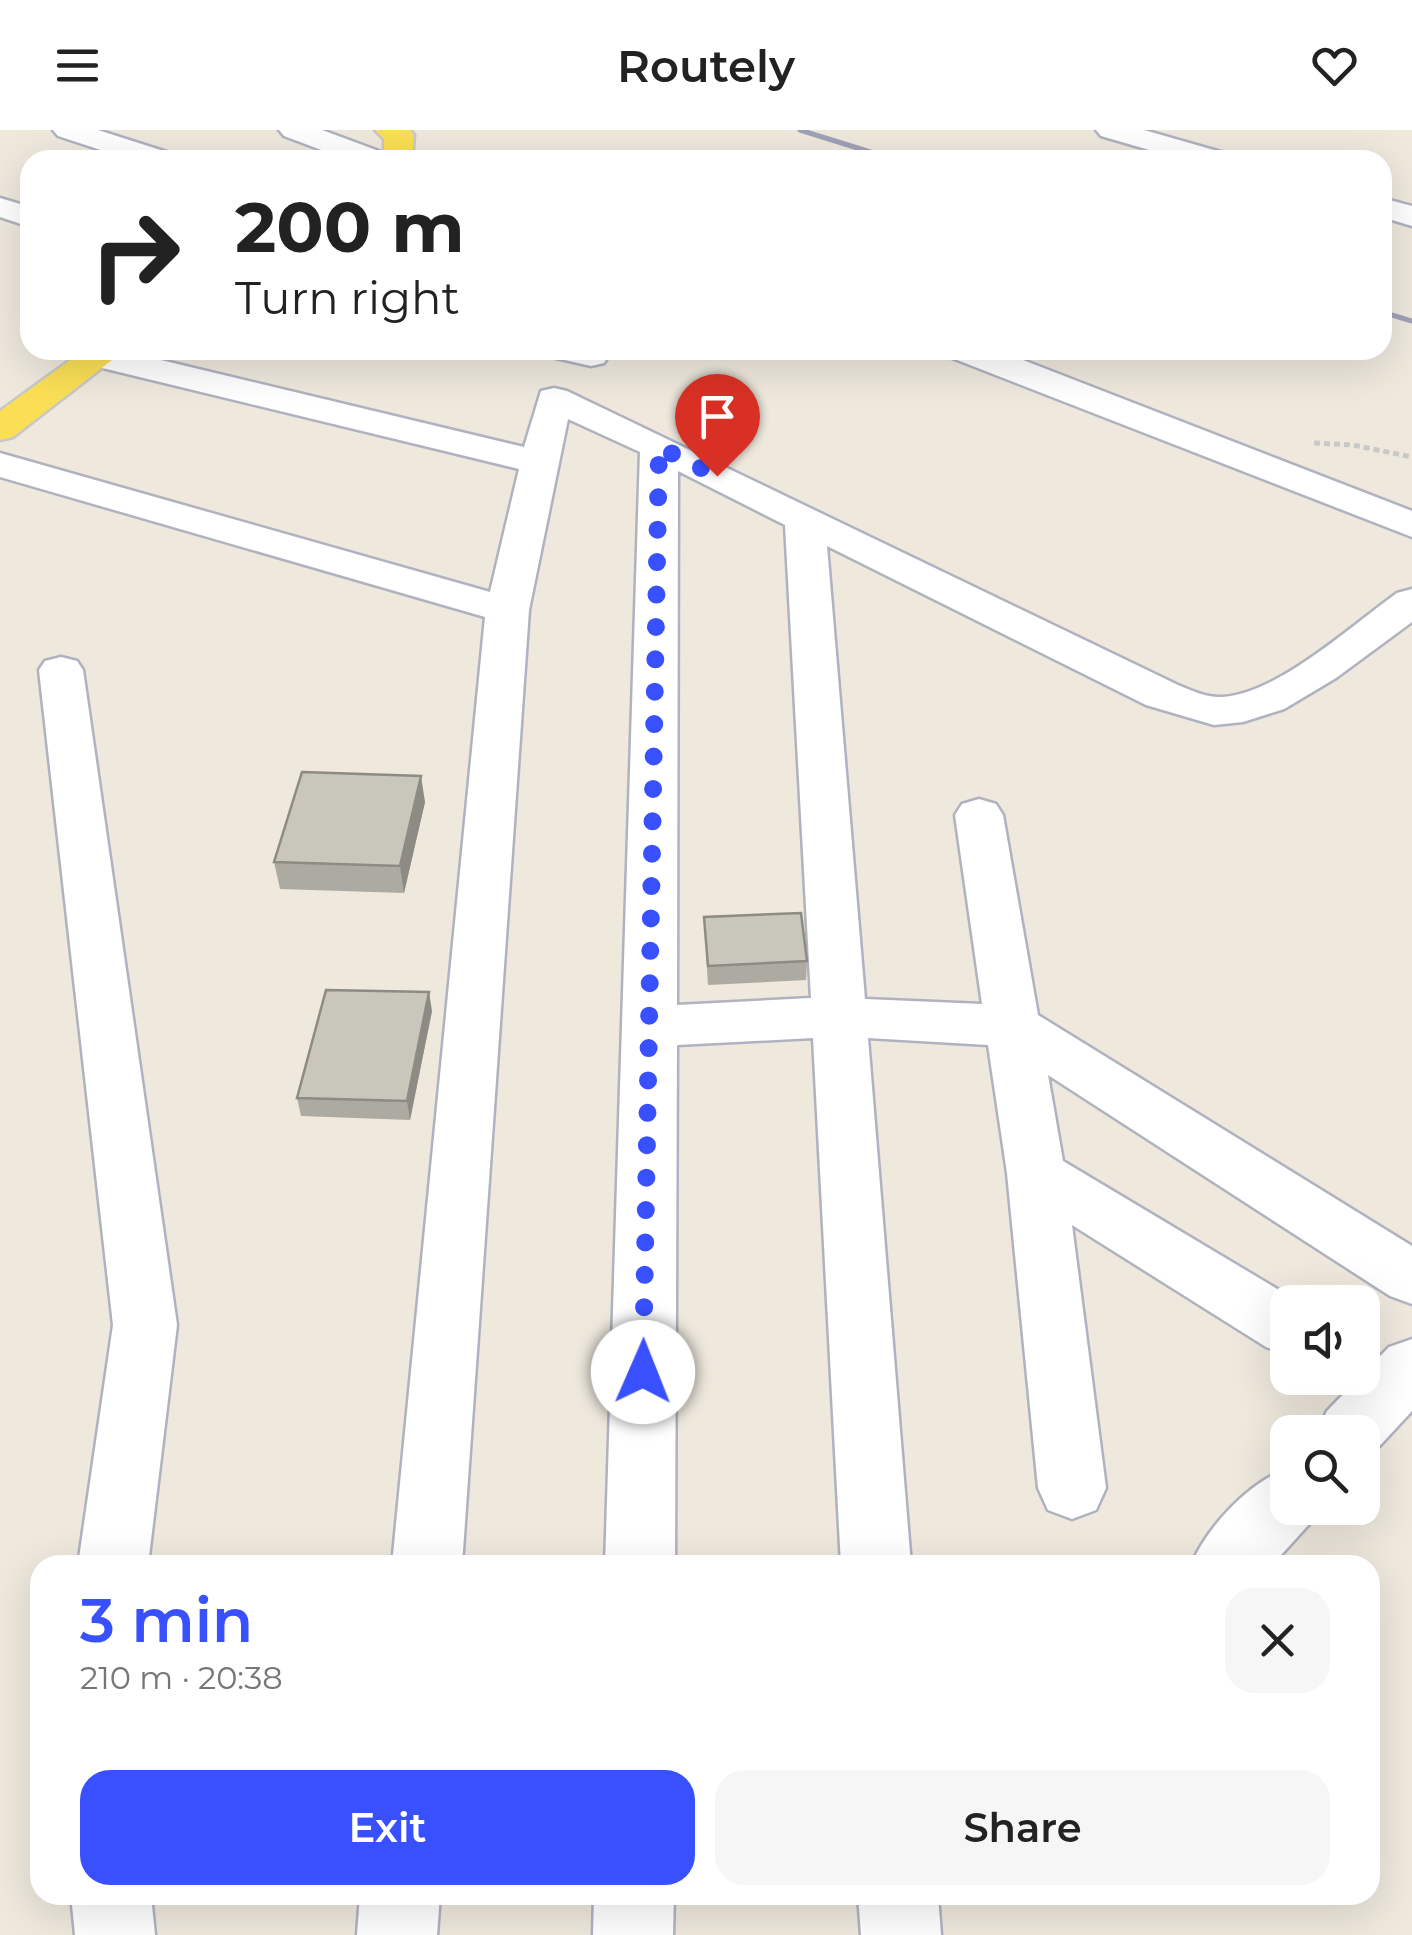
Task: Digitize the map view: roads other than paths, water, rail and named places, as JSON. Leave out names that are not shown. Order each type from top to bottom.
[{"type":"main road","points":[[0,430],[94,360]]},
{"type":"street","points":[[68,130],[131,150]]},
{"type":"street","points":[[294,130],[381,150]]},
{"type":"street","points":[[1111,130],[1181,150]]},
{"type":"street","points":[[131,360],[540,463]]},
{"type":"street","points":[[991,360],[1412,525]]},
{"type":"street","points":[[429,1555],[507,610],[554,400],[659,447],[1162,695],[1220,712],[1264,704],[1412,602]]},
{"type":"street","points":[[640,1555],[659,447]]},
{"type":"street","points":[[0,465],[507,610]]},
{"type":"street","points":[[805,518],[875,1555]]},
{"type":"street","points":[[61,670],[145,1325],[114,1555]]},
{"type":"street","points":[[979,815],[1036,1174],[1072,1488]]},
{"type":"street","points":[[649,1026],[838,1017],[1014,1026],[1412,1278]]},
{"type":"street","points":[[1036,1174],[1270,1317]]},
{"type":"street","points":[[1235,1555],[1270,1518]]},
{"type":"street","points":[[112,1905],[115,1935]]},
{"type":"street","points":[[397,1935],[399,1905]]},
{"type":"street","points":[[633,1935],[634,1905]]},
{"type":"railway","points":[[800,130],[864,150]]},
{"type":"railway","points":[[1392,315],[1412,321]]}]
